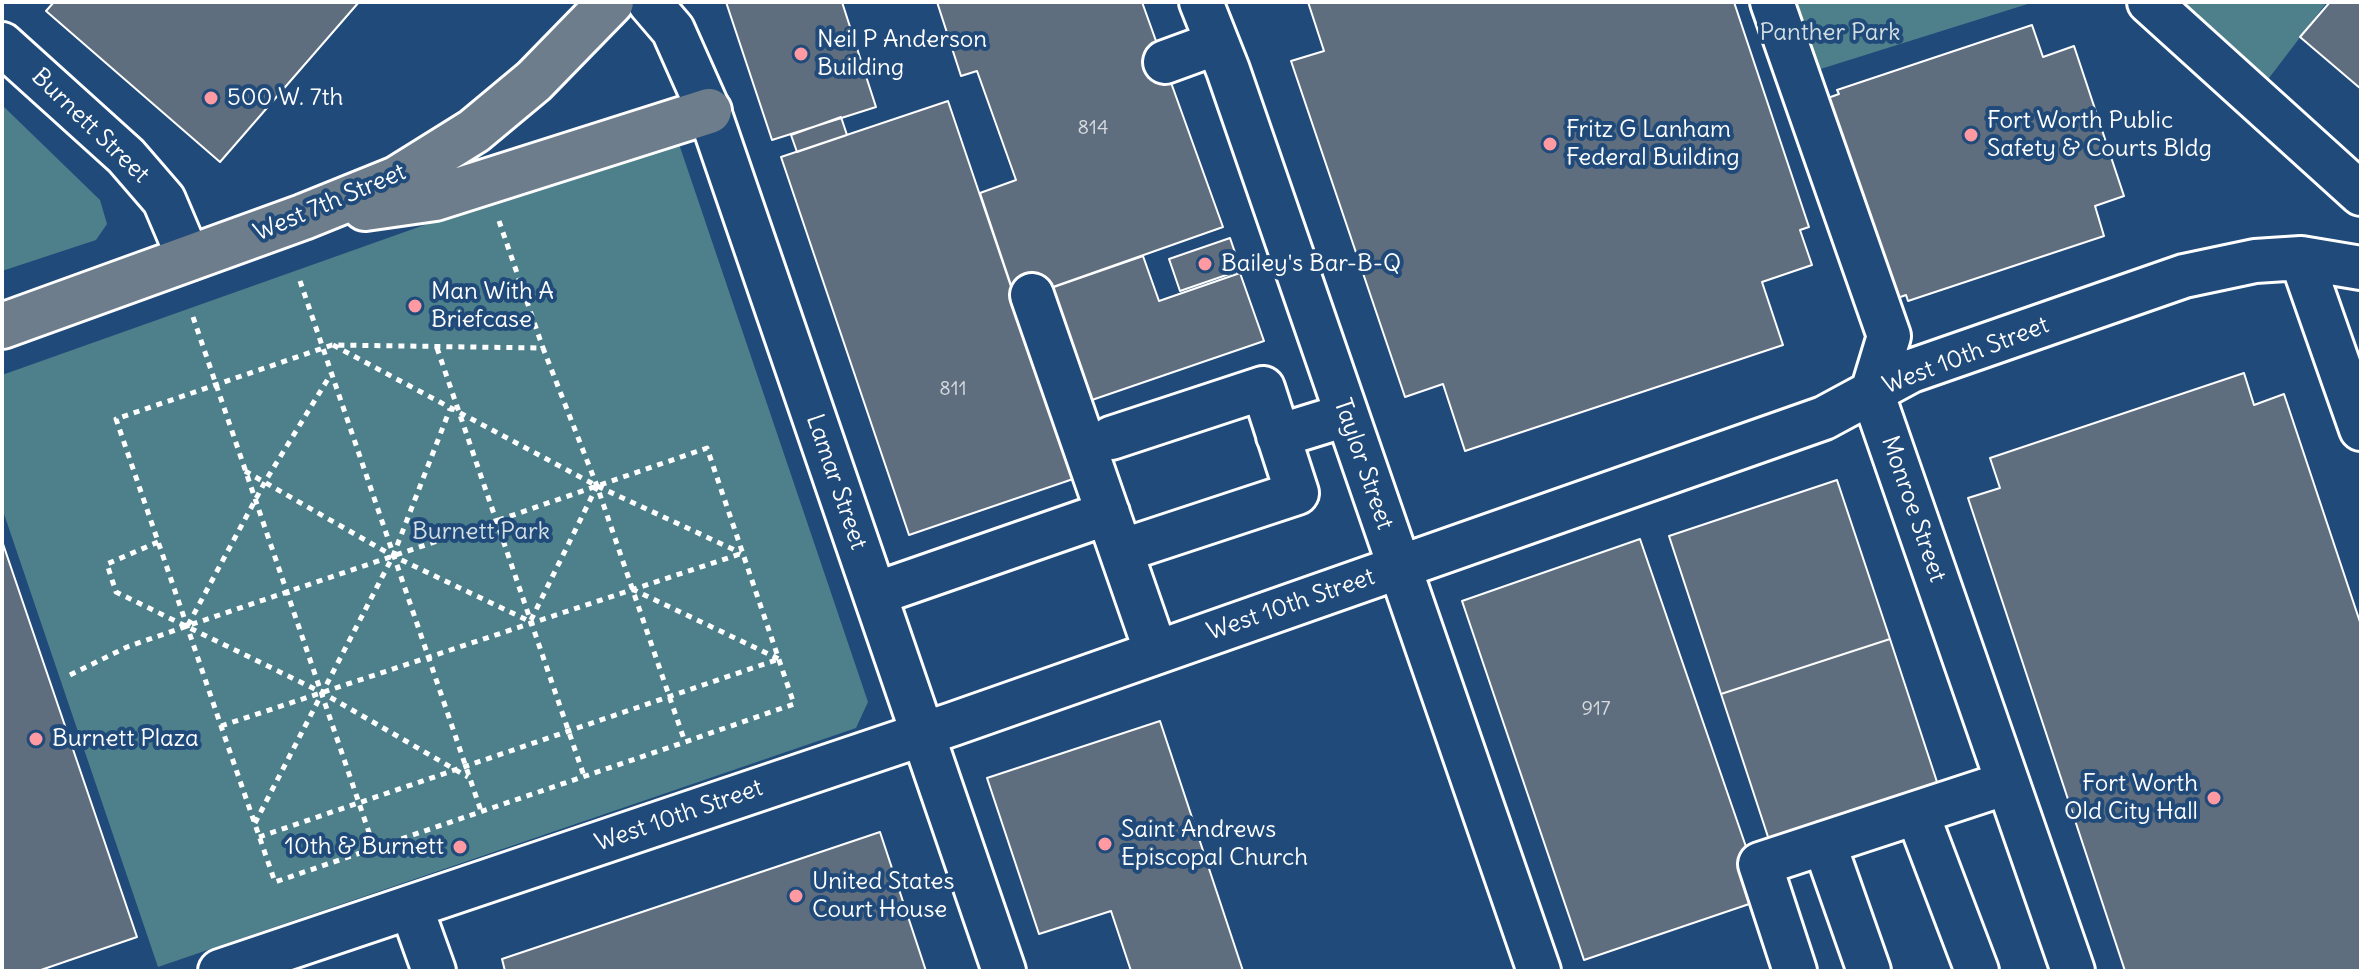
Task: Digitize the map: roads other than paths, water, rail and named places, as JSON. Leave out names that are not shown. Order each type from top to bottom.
[{"type":"main road","name":"West 7th Street","points":[[2,326],[303,217],[397,179],[474,131],[534,81],[611,2]]},
{"type":"main road","points":[[303,217],[435,198],[709,111]]},
{"type":"street","name":"Lamar Street","points":[[649,2],[673,30],[709,111],[1004,971]]},
{"type":"street","name":"Taylor Street","points":[[1201,2],[1539,971]]},
{"type":"street","points":[[1772,2],[1889,336],[1872,392]]},
{"type":"street","points":[[2149,2],[2361,194]]},
{"type":"street","points":[[1165,62],[1217,43]]},
{"type":"street","name":"Burnett Street","points":[[2,44],[135,167],[164,200],[189,259]]},
{"type":"street","points":[[2301,258],[2361,429]]},
{"type":"street","name":"West 10th Street","points":[[220,971],[923,734],[1824,418],[1911,371],[2184,276],[2255,261],[2301,258],[2361,268]]},
{"type":"street","points":[[1032,295],[1156,652]]},
{"type":"street","points":[[875,594],[1114,532],[1297,493],[1263,388],[1111,438]]},
{"type":"street","name":"Monroe Street","points":[[1872,392],[2073,971]]},
{"type":"street","points":[[1278,436],[1346,415]]},
{"type":"street","points":[[1795,971],[1760,864],[2007,783]]},
{"type":"street","points":[[1917,813],[1977,971]]},
{"type":"street","points":[[1824,843],[1869,971]]},
{"type":"street","points":[[411,907],[434,971]]},
{"type":"place","name":"Neil P Anderson Building","points":[[801,54]]},
{"type":"place","name":"500 W. 7th","points":[[211,98]]},
{"type":"place","name":"Fort Worth Public Safety & Courts Bldg","points":[[1971,135]]},
{"type":"place","name":"Fritz G Lanham Federal Building","points":[[1550,144]]},
{"type":"place","name":"Bailey's Bar-B-Q","points":[[1205,264]]},
{"type":"place","name":"Man With A Briefcase","points":[[415,306]]},
{"type":"place","name":"Burnett Plaza","points":[[36,739]]},
{"type":"place","name":"Fort Worth Old City Hall","points":[[2214,798]]},
{"type":"place","name":"Saint Andrews Episcopal Church","points":[[1105,844]]},
{"type":"place","name":"10th & Burnett","points":[[460,847]]},
{"type":"place","name":"United States Court House","points":[[796,896]]},
{"type":"park label","name":"Panther Park","points":[[1830,33]]},
{"type":"park label","name":"Burnett Park","points":[[481,532]]}]
